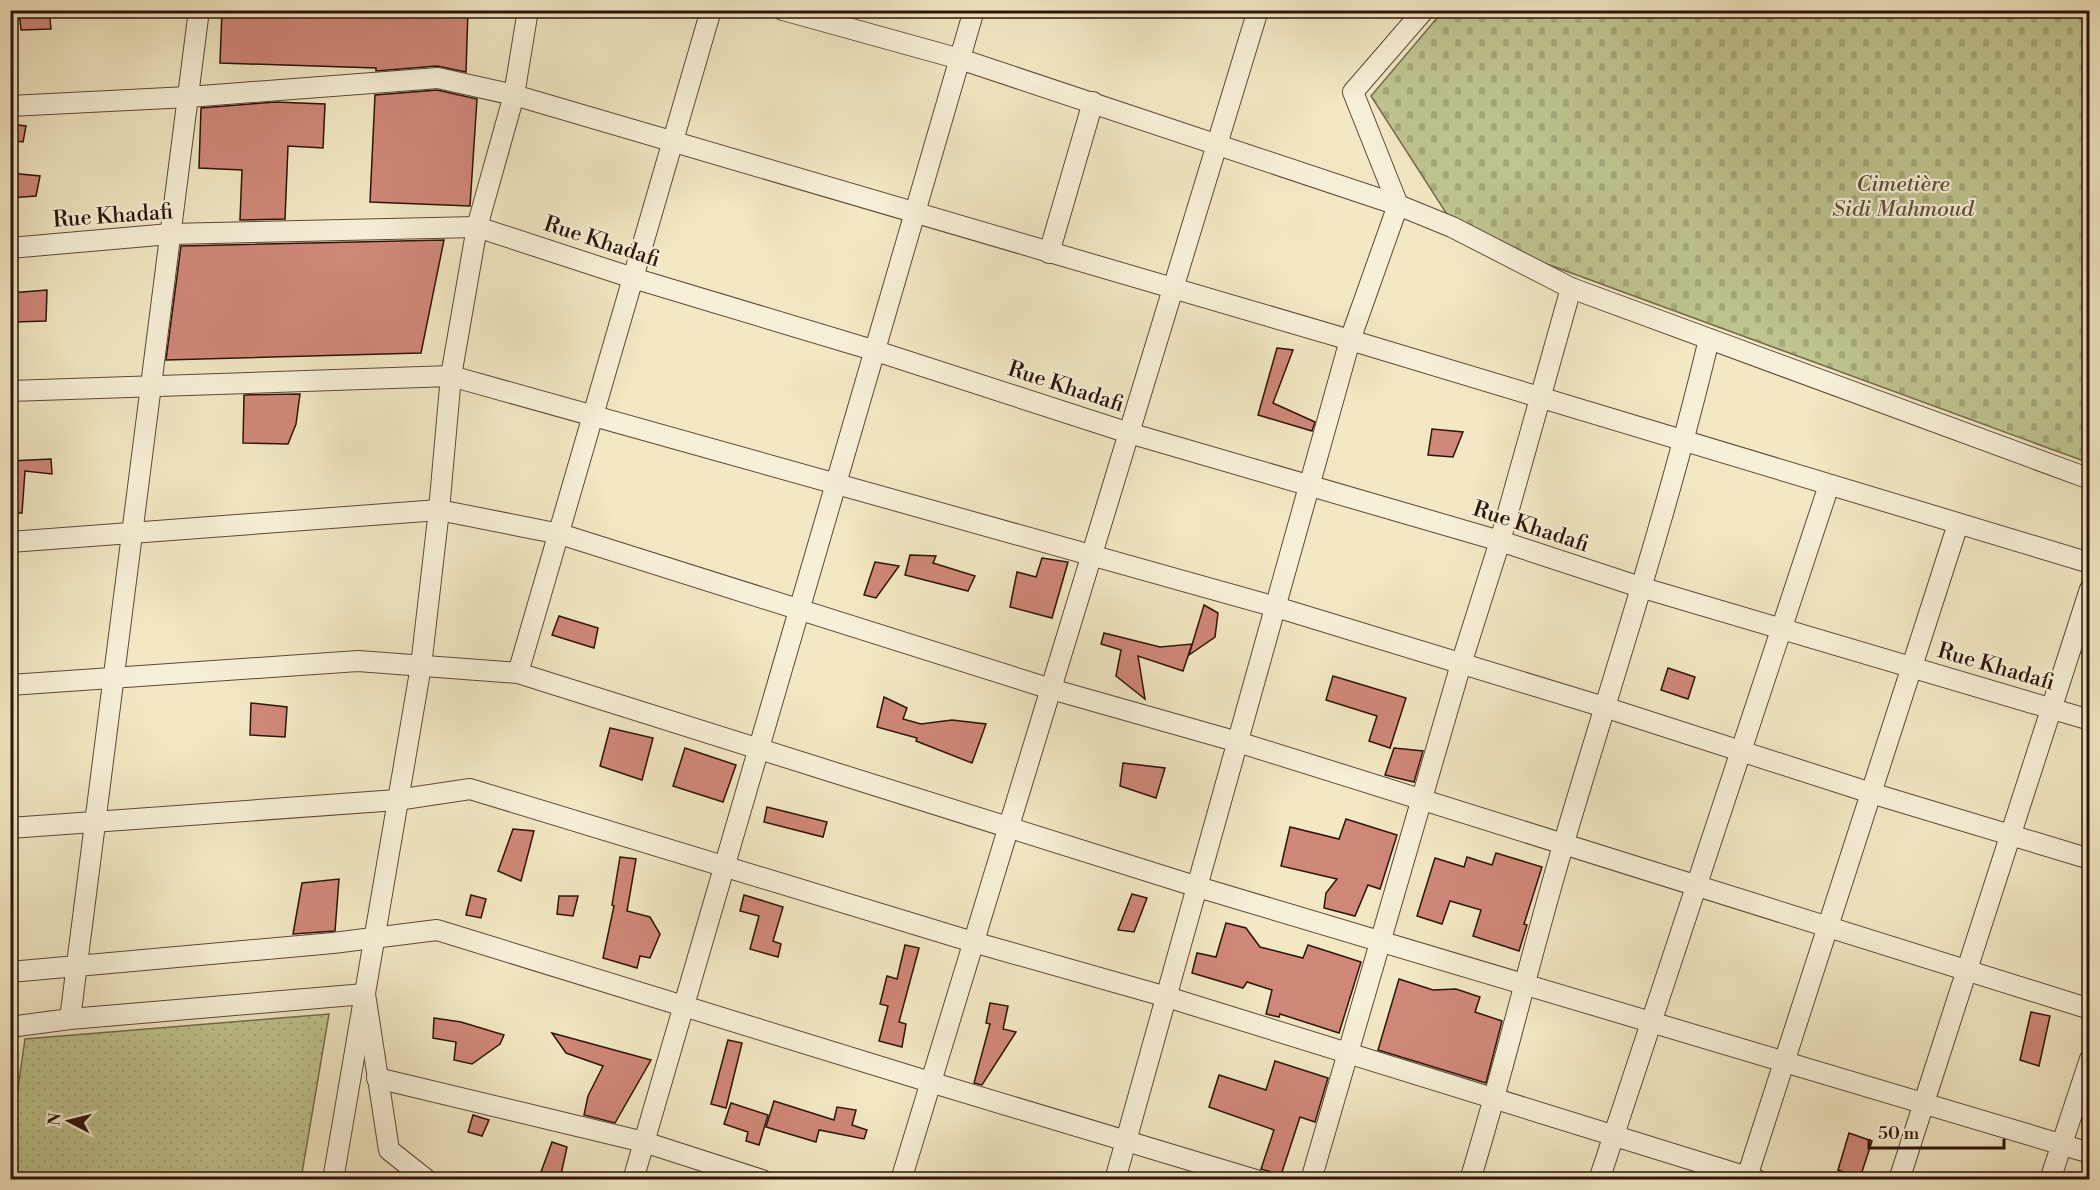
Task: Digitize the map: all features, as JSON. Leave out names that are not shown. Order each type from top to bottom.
[{"type":"street","points":[[70,1018],[199,10]]},
{"type":"street","points":[[333,1179],[421,666],[439,510],[450,376],[477,227],[514,95],[528,10]]},
{"type":"street","points":[[518,673],[711,10]]},
{"type":"street","points":[[783,10],[960,58],[1398,205],[1452,227],[1571,288],[2090,478]]},
{"type":"street","points":[[633,1179],[974,10]]},
{"type":"street","points":[[901,1179],[1258,10]]},
{"type":"street","points":[[1115,1179],[1350,340],[1398,205],[1353,92],[1424,10]]},
{"type":"street","points":[[10,106],[188,97],[438,78],[514,95],[1350,340],[1685,443],[2090,563]]},
{"type":"street","points":[[1050,253],[1093,102]]},
{"type":"street","name":"Rue Khadafi","points":[[10,248],[170,234],[477,227],[633,278],[876,351],[1129,433],[1500,541],[1640,587],[2090,720]]},
{"type":"street","points":[[1311,1179],[1461,664],[1500,541],[1571,288]]},
{"type":"street","points":[[1470,1179],[1495,1098],[1604,707],[1685,443],[1709,339]]},
{"type":"street","points":[[10,391],[450,376],[1276,607],[1604,707],[1871,793],[2090,858]]},
{"type":"street","points":[[1599,1179],[1829,485]]},
{"type":"street","points":[[10,542],[439,510],[560,534],[1051,689],[1238,742],[1827,929],[2090,1009]]},
{"type":"street","points":[[10,828],[398,800],[470,789],[973,942],[1167,998],[1750,1178],[1785,1061],[1958,524]]},
{"type":"street","points":[[1899,1179],[2090,589]]},
{"type":"street","points":[[10,685],[358,661],[518,673],[1198,887],[2090,1153]]},
{"type":"street","points":[[10,972],[375,938],[437,930],[684,1004],[930,1082],[1256,1179]]},
{"type":"street","points":[[10,1027],[70,1018],[365,994]]},
{"type":"street","points":[[365,994],[389,1150],[427,1179]]},
{"type":"street","points":[[2050,1179],[2090,1059]]},
{"type":"street","points":[[377,1078],[644,1142],[762,1179]]},
{"type":"green space","name":"Cimetière Sidi Mahmoud","points":[[1443,11],[2089,11],[2089,463],[1514,252],[1448,216],[1371,96]]},
{"type":"green space","points":[[329,1014],[301,1179],[11,1179],[11,1137],[25,1039]]},
{"type":"building","points":[[19,10],[49,10],[51,29],[21,30]]},
{"type":"building","points":[[222,10],[468,10],[466,72],[437,66],[376,71],[376,68],[220,63]]},
{"type":"building","points":[[437,90],[477,99],[470,206],[370,202],[375,95]]},
{"type":"building","points":[[275,102],[325,104],[323,148],[288,146],[285,219],[240,220],[242,170],[199,168],[201,108]]},
{"type":"building","points":[[10,124],[26,126],[23,142],[10,140]]},
{"type":"building","points":[[10,173],[40,176],[36,196],[10,198]]},
{"type":"building","points":[[444,240],[421,353],[166,360],[181,246]]},
{"type":"building","points":[[47,290],[46,321],[14,322],[10,293]]},
{"type":"building","points":[[1277,348],[1293,350],[1273,403],[1315,422],[1312,431],[1258,415]]},
{"type":"building","points":[[300,394],[296,424],[288,444],[243,443],[244,395]]},
{"type":"building","points":[[1432,429],[1463,432],[1453,457],[1428,455]]},
{"type":"building","points":[[51,459],[52,474],[25,471],[22,513],[10,513],[10,461]]},
{"type":"building","points":[[910,555],[936,556],[933,563],[975,576],[968,591],[905,575]]},
{"type":"building","points":[[1042,558],[1068,562],[1052,618],[1010,607],[1017,572],[1036,577]]},
{"type":"building","points":[[875,562],[899,566],[876,598],[864,595]]},
{"type":"building","points":[[1204,605],[1218,613],[1215,637],[1189,655]]},
{"type":"building","points":[[559,616],[598,628],[594,648],[552,635]]},
{"type":"building","points":[[1104,633],[1160,647],[1192,644],[1183,671],[1138,656],[1145,699],[1116,676],[1121,650],[1101,644]]},
{"type":"building","points":[[1668,668],[1695,677],[1688,699],[1661,690]]},
{"type":"building","points":[[1333,676],[1406,698],[1390,748],[1369,741],[1377,716],[1326,700]]},
{"type":"building","points":[[884,697],[907,708],[903,719],[921,724],[952,720],[986,724],[972,763],[916,741],[917,738],[877,727]]},
{"type":"building","points":[[251,703],[287,707],[285,737],[250,735]]},
{"type":"building","points":[[610,728],[653,738],[642,780],[600,766]]},
{"type":"building","points":[[685,748],[736,765],[723,802],[673,786]]},
{"type":"building","points":[[1394,748],[1423,751],[1414,782],[1385,775]]},
{"type":"building","points":[[1123,763],[1165,768],[1156,798],[1120,786]]},
{"type":"building","points":[[767,807],[827,822],[823,837],[764,822]]},
{"type":"building","points":[[1346,819],[1397,835],[1380,889],[1368,885],[1355,916],[1324,908],[1326,893],[1337,879],[1281,866],[1290,827],[1339,839]]},
{"type":"building","points":[[513,829],[534,831],[521,881],[498,871]]},
{"type":"building","points":[[1496,853],[1542,867],[1524,924],[1527,925],[1519,951],[1473,936],[1481,910],[1450,901],[1442,924],[1417,916],[1435,858],[1464,867],[1467,857],[1492,865]]},
{"type":"building","points":[[620,857],[636,859],[627,911],[650,917],[660,934],[650,958],[640,956],[637,968],[603,958],[614,906],[612,905]]},
{"type":"building","points":[[339,879],[335,931],[293,934],[302,883]]},
{"type":"building","points":[[1132,894],[1147,898],[1134,932],[1118,930]]},
{"type":"building","points":[[471,895],[486,899],[481,918],[466,915]]},
{"type":"building","points":[[744,895],[783,907],[773,941],[781,944],[778,957],[750,949],[759,916],[740,911]]},
{"type":"building","points":[[559,896],[578,896],[573,916],[557,914]]},
{"type":"building","points":[[1226,923],[1246,928],[1260,947],[1303,958],[1308,945],[1361,962],[1339,1033],[1280,1014],[1279,1017],[1266,1014],[1272,990],[1247,982],[1243,988],[1192,973],[1197,953],[1216,957]]},
{"type":"building","points":[[905,945],[919,948],[899,1022],[906,1024],[902,1047],[879,1041],[888,1006],[880,1004],[887,976],[897,979]]},
{"type":"building","points":[[1399,979],[1433,990],[1456,989],[1480,997],[1475,1012],[1502,1021],[1486,1083],[1378,1050]]},
{"type":"building","points":[[990,1003],[1008,1006],[1003,1029],[1016,1032],[982,1085],[974,1083],[990,1024],[986,1023]]},
{"type":"building","points":[[2031,1012],[2050,1016],[2039,1066],[2020,1060]]},
{"type":"building","points":[[434,1018],[461,1022],[504,1035],[500,1044],[472,1064],[454,1060],[456,1042],[433,1038]]},
{"type":"building","points":[[552,1033],[651,1060],[615,1123],[584,1115],[588,1096],[603,1066],[566,1053]]},
{"type":"building","points":[[728,1040],[742,1043],[726,1108],[711,1104]]},
{"type":"building","points":[[1275,1061],[1328,1078],[1315,1122],[1300,1117],[1281,1175],[1261,1169],[1274,1130],[1209,1107],[1219,1075],[1266,1090]]},
{"type":"building","points":[[774,1101],[834,1120],[837,1107],[856,1110],[852,1125],[867,1130],[864,1139],[819,1130],[816,1142],[766,1127]]},
{"type":"building","points":[[731,1103],[768,1115],[759,1145],[746,1141],[748,1132],[724,1124]]},
{"type":"building","points":[[473,1115],[489,1120],[482,1136],[468,1132]]},
{"type":"building","points":[[1849,1133],[1872,1141],[1860,1178],[1838,1170]]},
{"type":"building","points":[[552,1142],[567,1147],[560,1179],[541,1172]]}]
